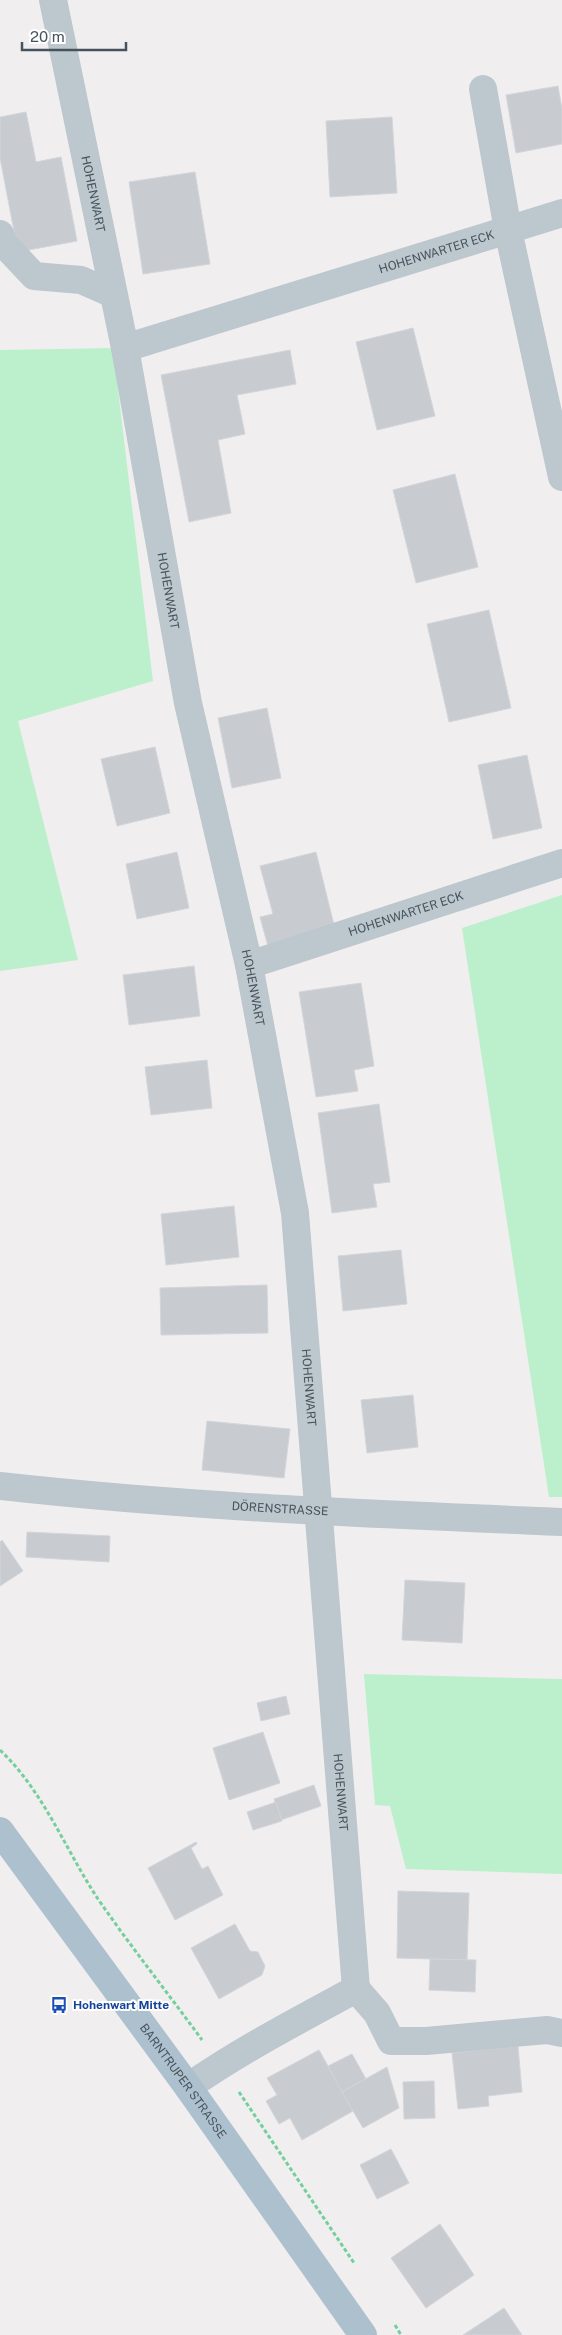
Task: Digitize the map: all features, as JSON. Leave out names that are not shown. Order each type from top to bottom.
[{"type":"main road","name":"BARNTRUPER STRASSE","points":[[0,1831],[188,2087],[363,2335]]},
{"type":"street","name":"HOHENWART","points":[[53,0],[125,348],[188,703],[249,965],[295,1213],[356,1989]]},
{"type":"street","points":[[483,88],[508,230],[562,213]]},
{"type":"street","name":"HOHENWARTER ECK","points":[[125,348],[508,230],[562,477]]},
{"type":"street","points":[[0,234],[4,244],[34,276],[81,280],[113,294]]},
{"type":"street","name":"HOHENWARTER ECK","points":[[249,965],[562,863]]},
{"type":"street","name":"DÖRENSTRASSE","points":[[0,1486],[107,1498],[317,1512],[562,1522]]},
{"type":"street","points":[[188,2087],[220,2065],[356,1989],[377,2013],[391,2041],[426,2041],[547,2030],[562,2033]]},
{"type":"green space","points":[[113,348],[153,681],[18,721],[78,960],[0,971],[0,350]]},
{"type":"green space","points":[[562,895],[562,1497],[549,1497],[462,928]]},
{"type":"green space","points":[[364,1674],[562,1679],[562,1874],[406,1869],[390,1806],[375,1805]]},
{"type":"building","points":[[558,86],[562,109],[562,144],[516,153],[506,95]]},
{"type":"building","points":[[26,112],[36,162],[61,157],[77,241],[18,252],[0,158],[0,117]]},
{"type":"building","points":[[392,117],[397,193],[330,197],[326,121]]},
{"type":"building","points":[[195,172],[210,264],[143,274],[129,182]]},
{"type":"building","points":[[413,328],[435,416],[377,430],[356,342]]},
{"type":"building","points":[[290,350],[296,384],[237,395],[245,434],[218,440],[231,513],[189,522],[161,375]]},
{"type":"building","points":[[455,474],[478,567],[416,583],[393,490]]},
{"type":"building","points":[[489,610],[511,708],[449,722],[427,624]]},
{"type":"building","points":[[267,708],[281,778],[232,788],[218,718]]},
{"type":"building","points":[[155,747],[170,813],[117,826],[101,759]]},
{"type":"building","points":[[527,755],[542,828],[493,839],[478,765]]},
{"type":"building","points":[[177,852],[189,908],[137,919],[126,864]]},
{"type":"building","points":[[316,852],[336,933],[269,950],[260,917],[273,914],[260,866]]},
{"type":"building","points":[[194,966],[200,1016],[129,1025],[123,975]]},
{"type":"building","points":[[361,983],[374,1066],[354,1070],[358,1091],[316,1097],[299,992]]},
{"type":"building","points":[[207,1060],[212,1108],[151,1115],[145,1067]]},
{"type":"building","points":[[379,1104],[390,1182],[373,1184],[377,1207],[332,1213],[318,1113]]},
{"type":"building","points":[[234,1206],[239,1257],[166,1265],[161,1214]]},
{"type":"building","points":[[401,1250],[407,1304],[343,1311],[338,1256]]},
{"type":"building","points":[[267,1285],[268,1333],[161,1335],[160,1288]]},
{"type":"building","points":[[413,1395],[418,1447],[367,1453],[361,1400]]},
{"type":"building","points":[[207,1421],[290,1429],[284,1478],[202,1470]]},
{"type":"building","points":[[27,1532],[110,1536],[109,1562],[26,1557]]},
{"type":"building","points":[[2,1540],[23,1571],[0,1586],[0,1542]]},
{"type":"building","points":[[405,1580],[465,1583],[462,1643],[402,1640]]},
{"type":"building","points":[[286,1696],[290,1714],[261,1721],[257,1703]]},
{"type":"building","points":[[263,1732],[280,1783],[229,1800],[213,1748]]},
{"type":"building","points":[[314,1785],[321,1806],[281,1820],[274,1799]]},
{"type":"building","points":[[276,1802],[282,1821],[253,1830],[247,1812]]},
{"type":"building","points":[[196,1842],[197,1844],[191,1848],[202,1869],[208,1866],[223,1895],[175,1920],[148,1868]]},
{"type":"building","points":[[398,1891],[469,1893],[467,1960],[397,1958]]},
{"type":"building","points":[[235,1924],[250,1951],[258,1952],[265,1966],[262,1975],[219,1999],[191,1948]]},
{"type":"building","points":[[430,1959],[476,1960],[475,1992],[429,1990]]},
{"type":"building","points":[[518,2046],[522,2092],[488,2096],[489,2106],[458,2109],[452,2053]]},
{"type":"building","points":[[319,2050],[353,2111],[302,2140],[290,2118],[279,2124],[266,2101],[277,2095],[267,2078]]},
{"type":"building","points":[[352,2054],[366,2079],[342,2092],[328,2066]]},
{"type":"building","points":[[387,2067],[399,2108],[363,2128],[342,2092]]},
{"type":"building","points":[[434,2081],[435,2118],[404,2119],[403,2082]]},
{"type":"building","points":[[391,2149],[409,2183],[377,2199],[360,2165]]},
{"type":"building","points":[[440,2224],[474,2275],[426,2308],[391,2258]]},
{"type":"building","points":[[504,2308],[522,2335],[463,2335]]},
{"type":"place","name":"Hohenwart Mitte","points":[[59,2005]]}]
